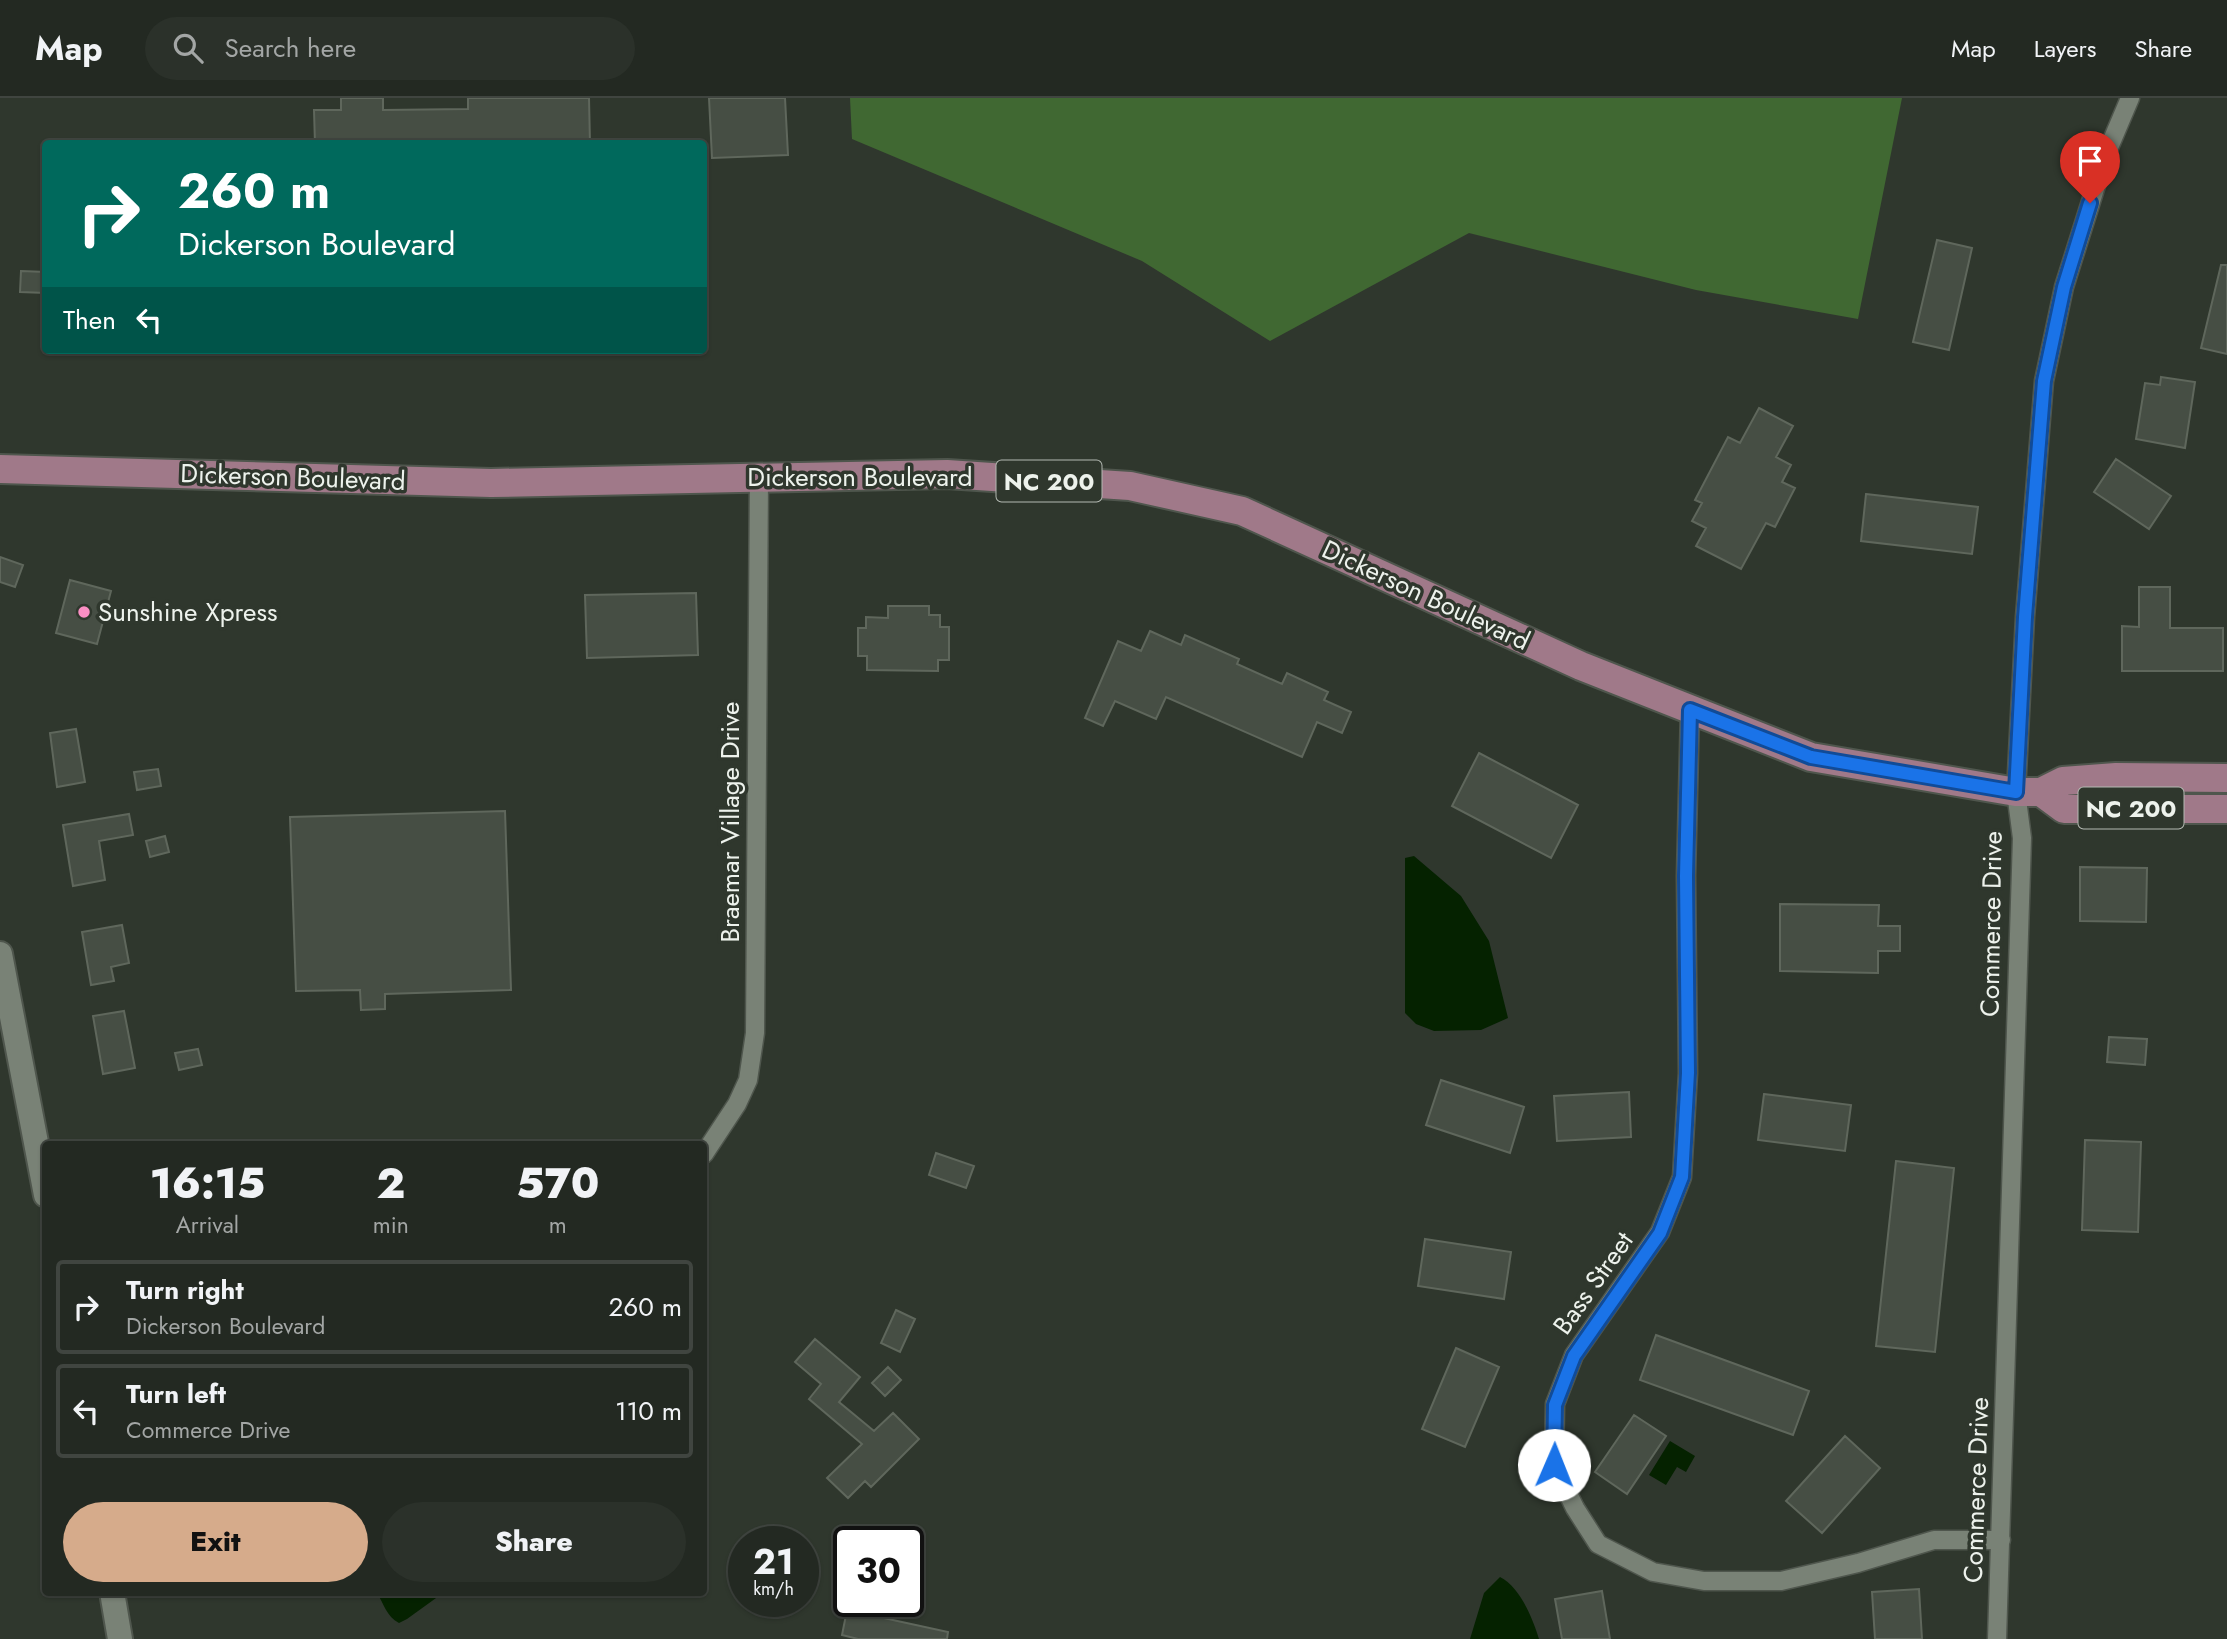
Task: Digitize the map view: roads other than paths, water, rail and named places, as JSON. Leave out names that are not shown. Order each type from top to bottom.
[{"type":"main road","name":"Dickerson Boulevard","points":[[0,469],[491,483],[947,474],[1130,486],[1242,511],[1569,661],[1811,757],[2028,792],[2064,808],[2227,809]]},
{"type":"main road","name":"Dickerson Boulevard","points":[[2028,792],[2063,782],[2116,777],[2227,778]]},
{"type":"main road","points":[[0,954],[42,1174]]},
{"type":"main road","points":[[113,1596],[120,1639]]},
{"type":"street","name":"Commerce Drive","points":[[1997,1639],[2022,838],[2028,792],[2025,617],[2044,381],[2064,287],[2105,157],[2130,98]]},
{"type":"street","name":"Braemar Village Drive","points":[[707,1149],[737,1104],[748,1080],[756,1027],[755,797],[759,477]]},
{"type":"street","name":"Bass Street","points":[[1690,710],[1686,876],[1688,1073],[1682,1177],[1660,1233],[1574,1356],[1555,1405],[1554,1465],[1598,1544],[1653,1572],[1704,1581],[1782,1581],[1858,1563],[1934,1540],[2001,1540]]},
{"type":"place","name":"Sunshine Xpress","points":[[84,612]]}]
